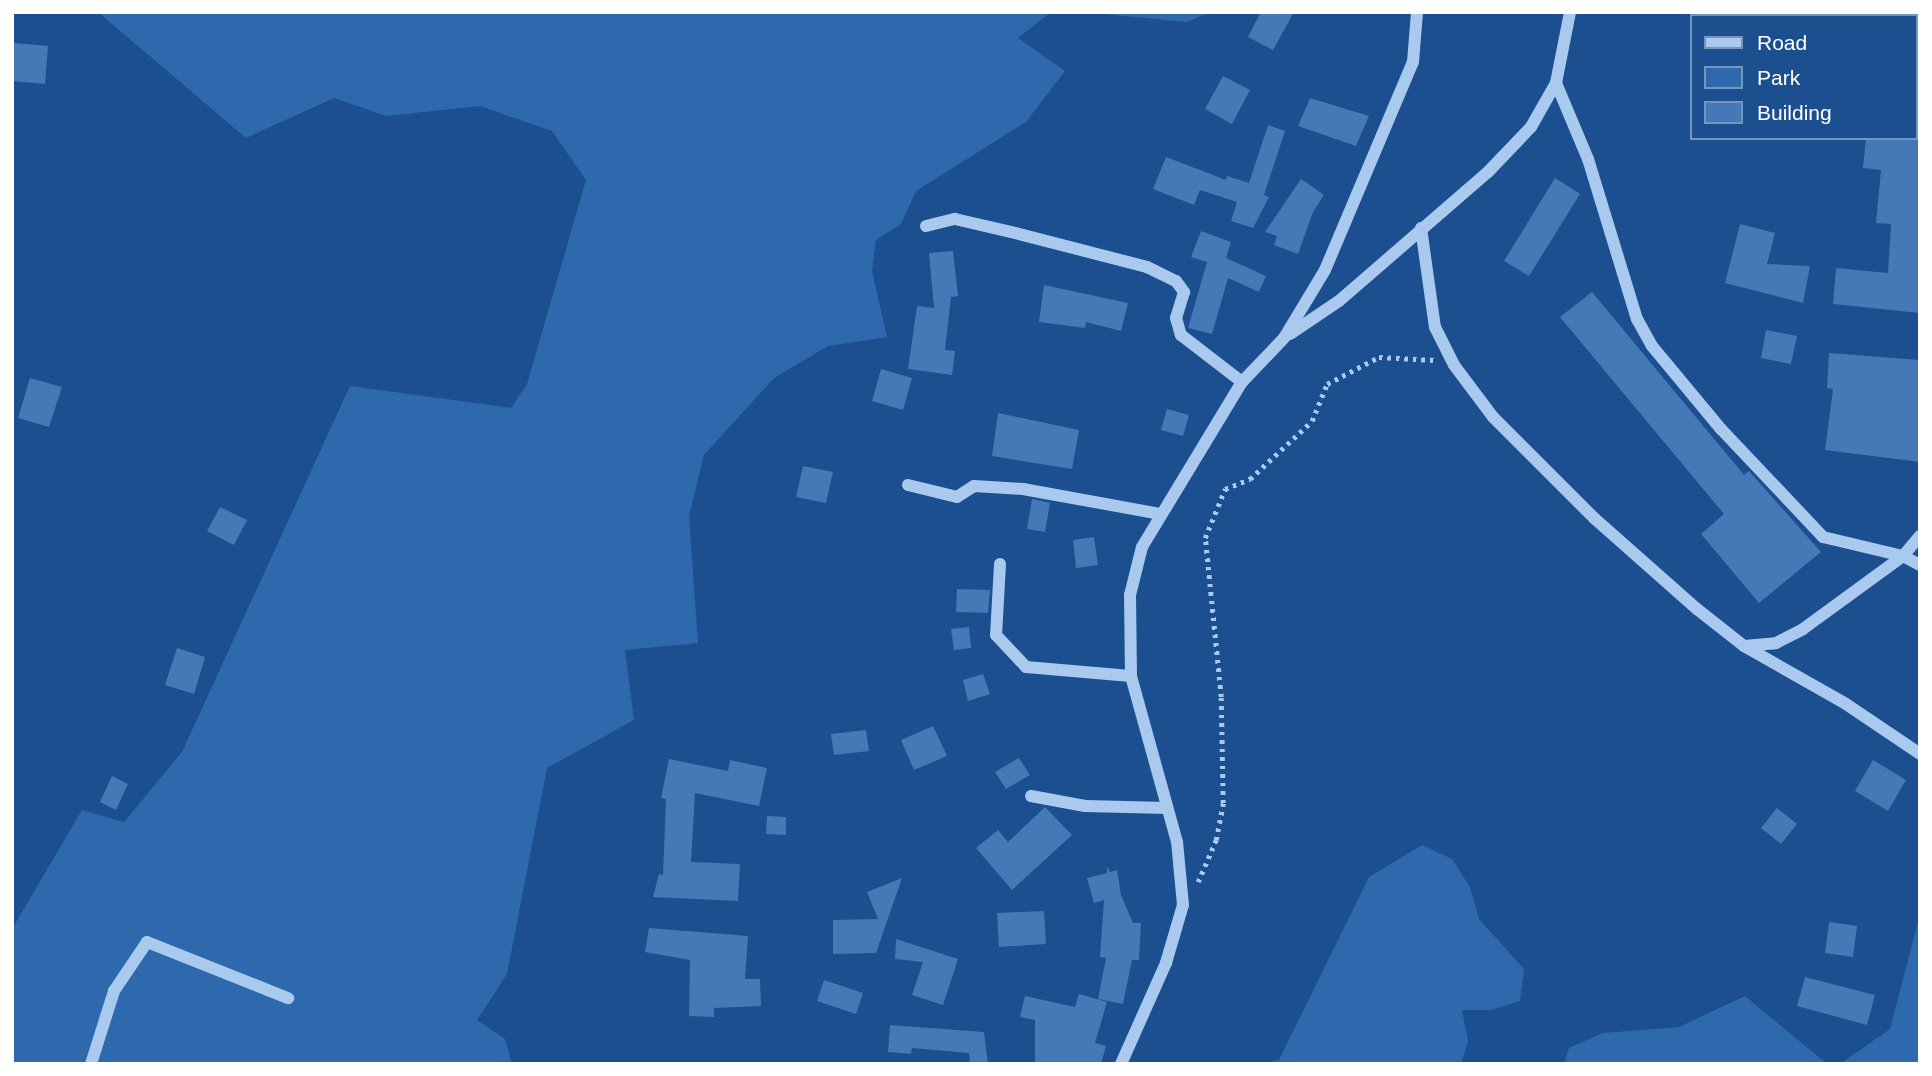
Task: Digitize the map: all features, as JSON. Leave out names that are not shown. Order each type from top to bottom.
[{"type":"street","points":[[1284,338],[1325,270],[1413,62],[1417,12]]},
{"type":"street","points":[[1121,1064],[1166,963],[1181,915],[1177,842],[1131,676],[1130,595],[1142,547],[1242,382],[1284,338],[1339,301],[1488,172],[1531,127],[1556,83],[1570,12]]},
{"type":"street","points":[[1556,83],[1588,159],[1637,319],[1652,346],[1814,530],[1823,537],[1903,556],[1920,565]]},
{"type":"street","points":[[926,226],[955,219],[1146,267],[1166,276],[1184,292],[1176,318],[1181,335],[1242,382]]},
{"type":"street","points":[[1421,228],[1435,327],[1452,360],[1493,417],[1540,466],[1697,609],[1744,646],[1846,704],[1920,754]]},
{"type":"street","points":[[908,485],[957,497],[974,486],[1023,489],[1160,514]]},
{"type":"street","points":[[1744,646],[1776,643],[1803,629],[1903,556],[1920,536]]},
{"type":"street","points":[[1000,564],[996,635],[1026,667],[1131,676]]},
{"type":"street","points":[[1031,796],[1085,806],[1167,808]]},
{"type":"street","points":[[92,1064],[114,991],[147,942],[288,998]]},
{"type":"path","points":[[1195,888],[1216,840],[1223,803],[1221,697],[1205,538],[1226,489],[1250,479],[1312,421],[1327,384],[1379,358],[1452,360]]},
{"type":"green space","points":[[98,12],[1051,12],[1018,38],[1065,71],[1026,122],[916,191],[901,224],[876,240],[872,271],[887,337],[828,346],[774,378],[704,455],[689,516],[698,643],[625,650],[634,720],[547,768],[507,974],[477,1020],[505,1039],[512,1064],[12,1064],[12,929],[82,810],[124,822],[182,752],[350,386],[511,408],[527,384],[586,180],[552,131],[480,106],[386,116],[334,98],[246,138]]},
{"type":"green space","points":[[1083,12],[1210,12],[1187,22]]},
{"type":"green space","points":[[1422,845],[1452,859],[1470,887],[1479,919],[1524,969],[1520,1001],[1492,1010],[1462,1010],[1468,1041],[1461,1064],[1262,1064],[1279,1060],[1369,877]]},
{"type":"green space","points":[[1920,914],[1920,1064],[1840,1064],[1890,1029]]},
{"type":"green space","points":[[1745,996],[1827,1064],[1564,1064],[1569,1048],[1603,1033],[1679,1027]]},
{"type":"building","points":[[1261,12],[1294,12],[1273,50],[1248,37]]},
{"type":"building","points":[[14,43],[48,46],[45,84],[12,81]]},
{"type":"building","points":[[1223,76],[1250,90],[1232,124],[1205,109]]},
{"type":"building","points":[[1310,98],[1369,116],[1356,146],[1298,126]]},
{"type":"building","points":[[1268,125],[1285,131],[1264,195],[1269,197],[1253,228],[1231,221],[1237,202],[1200,190],[1194,205],[1153,189],[1166,157],[1226,180],[1227,176],[1249,183]]},
{"type":"building","points":[[1920,138],[1920,313],[1833,304],[1836,268],[1888,273],[1891,224],[1876,223],[1881,170],[1863,168],[1866,140]]},
{"type":"building","points":[[1555,178],[1580,194],[1529,276],[1504,261]]},
{"type":"building","points":[[1301,179],[1324,195],[1313,212],[1298,254],[1274,245],[1277,236],[1265,232]]},
{"type":"building","points":[[1740,224],[1775,233],[1767,264],[1810,266],[1803,303],[1725,283]]},
{"type":"building","points":[[1201,231],[1231,242],[1226,258],[1266,276],[1259,292],[1228,278],[1212,334],[1188,328],[1207,262],[1191,257]]},
{"type":"building","points":[[953,251],[958,296],[951,297],[945,350],[955,351],[952,375],[908,369],[917,306],[934,308],[929,253]]},
{"type":"building","points":[[1044,285],[1128,303],[1121,331],[1086,322],[1085,328],[1039,322]]},
{"type":"building","points":[[1592,292],[1744,475],[1749,471],[1821,552],[1759,603],[1701,534],[1724,514],[1560,317]]},
{"type":"building","points":[[1766,330],[1797,336],[1791,364],[1761,358]]},
{"type":"building","points":[[1829,353],[1920,360],[1920,462],[1825,450],[1833,389],[1827,388]]},
{"type":"building","points":[[881,369],[912,378],[903,410],[872,401]]},
{"type":"building","points":[[30,378],[62,387],[49,427],[18,418]]},
{"type":"building","points":[[1167,409],[1189,415],[1183,436],[1161,430]]},
{"type":"building","points":[[998,413],[1079,430],[1072,469],[992,456]]},
{"type":"building","points":[[803,466],[833,472],[826,503],[796,497]]},
{"type":"building","points":[[1032,499],[1050,503],[1045,532],[1027,529]]},
{"type":"building","points":[[220,507],[247,520],[234,545],[207,531]]},
{"type":"building","points":[[1094,537],[1098,565],[1076,568],[1073,540]]},
{"type":"building","points":[[957,589],[990,590],[988,613],[956,612]]},
{"type":"building","points":[[969,627],[971,648],[954,650],[951,629]]},
{"type":"building","points":[[177,648],[205,657],[194,694],[165,685]]},
{"type":"building","points":[[983,674],[990,694],[968,701],[963,680]]},
{"type":"building","points":[[933,726],[947,756],[914,770],[901,740]]},
{"type":"building","points":[[866,730],[869,751],[834,755],[831,734]]},
{"type":"building","points":[[1019,758],[1030,775],[1006,789],[995,772]]},
{"type":"building","points":[[669,759],[728,771],[730,760],[767,768],[759,806],[695,793],[691,862],[740,864],[738,901],[653,897],[659,874],[663,875],[666,799],[661,798]]},
{"type":"building","points":[[1873,760],[1906,780],[1888,811],[1855,791]]},
{"type":"building","points":[[112,776],[128,784],[116,810],[100,802]]},
{"type":"building","points":[[1045,807],[1072,835],[1012,890],[976,848],[998,830],[1008,842]]},
{"type":"building","points":[[1777,808],[1797,824],[1781,844],[1761,828]]},
{"type":"building","points":[[767,816],[786,817],[786,835],[766,834]]},
{"type":"building","points":[[1107,866],[1110,872],[1117,870],[1121,895],[1133,923],[1141,923],[1139,960],[1132,960],[1123,1004],[1098,999],[1106,958],[1100,957],[1104,900],[1094,903],[1087,878],[1107,873]]},
{"type":"building","points":[[902,878],[876,953],[833,954],[833,920],[878,919],[867,892]]},
{"type":"building","points":[[1044,911],[1046,944],[999,947],[997,913]]},
{"type":"building","points":[[1829,922],[1857,926],[1853,957],[1825,953]]},
{"type":"building","points":[[649,928],[748,936],[745,979],[760,979],[761,1006],[714,1008],[714,1017],[689,1016],[690,960],[645,952]]},
{"type":"building","points":[[896,939],[958,959],[943,1005],[912,995],[923,962],[895,959]]},
{"type":"building","points":[[1805,977],[1875,995],[1867,1025],[1797,1006]]},
{"type":"building","points":[[824,980],[863,993],[856,1014],[817,1001]]},
{"type":"building","points":[[1079,994],[1107,1002],[1095,1043],[1106,1046],[1101,1064],[1035,1064],[1035,1020],[1020,1017],[1025,996],[1075,1007]]},
{"type":"building","points":[[890,1025],[984,1032],[988,1064],[970,1064],[969,1053],[912,1048],[911,1054],[888,1052]]}]
